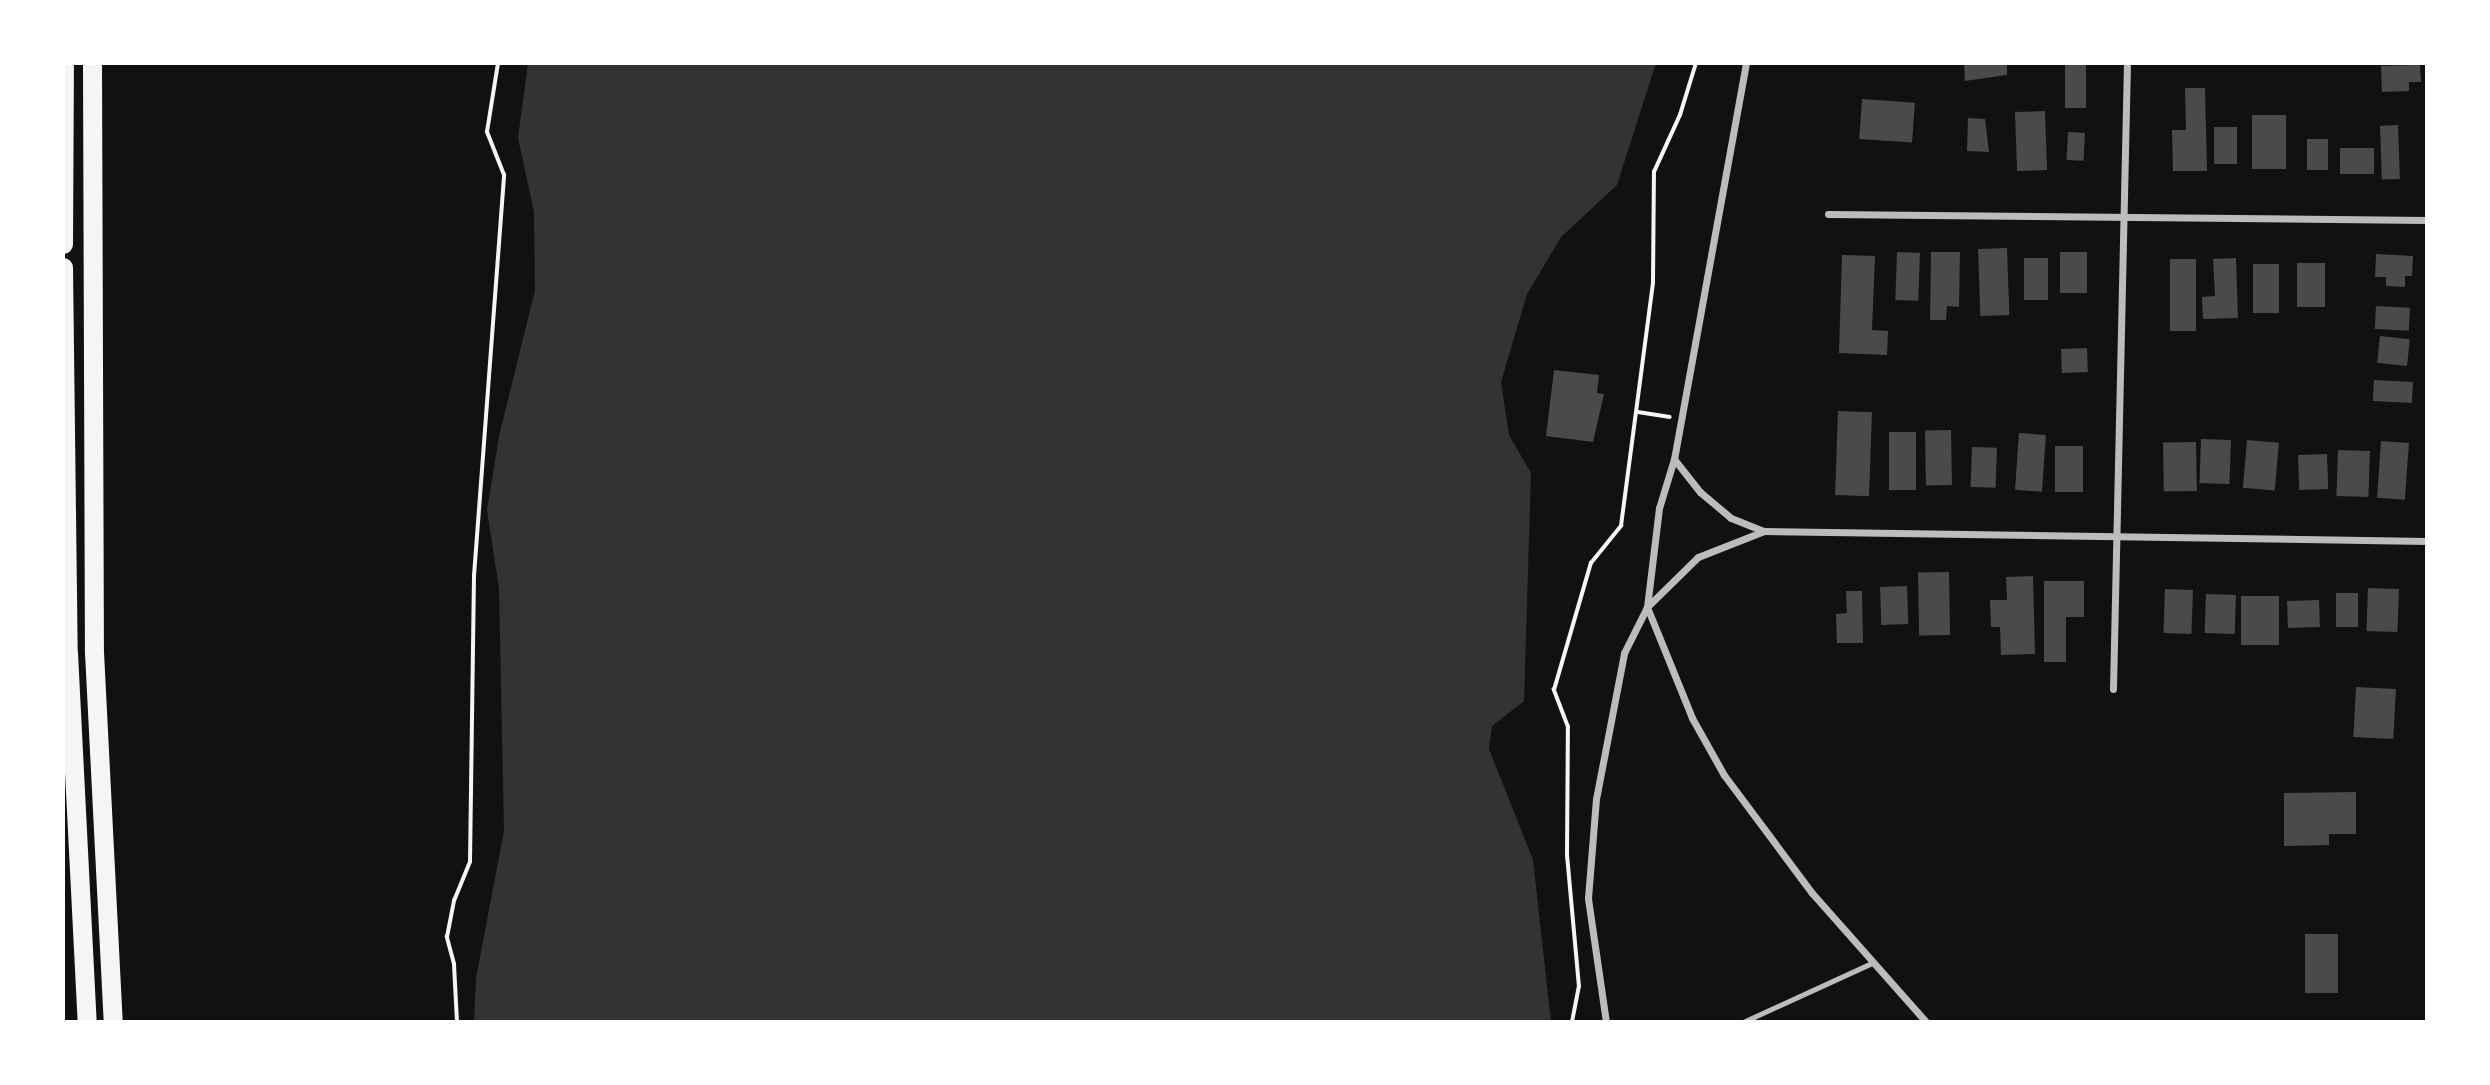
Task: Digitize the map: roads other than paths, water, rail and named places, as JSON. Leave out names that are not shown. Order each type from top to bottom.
[{"type":"highway","points":[[63,244],[64,63]]},
{"type":"highway","points":[[92,63],[89,263],[94,652],[113,1022]]},
{"type":"highway","points":[[63,267],[68,653],[76,875],[88,1022]]},
{"type":"street","points":[[1746,63],[1679,418],[1674,459],[1659,508],[1647,607],[1692,718],[1724,775],[1771,843],[1872,963],[1926,1022]]},
{"type":"street","points":[[2113,689],[2127,63]]},
{"type":"street","points":[[1828,214],[2427,220]]},
{"type":"street","points":[[1674,459],[1700,492],[1731,518],[1764,531],[2427,541]]},
{"type":"street","points":[[1606,1022],[1588,898],[1596,799],[1624,653],[1647,607],[1698,557],[1764,531]]},
{"type":"lane","points":[[1743,1022],[1872,963]]}]
